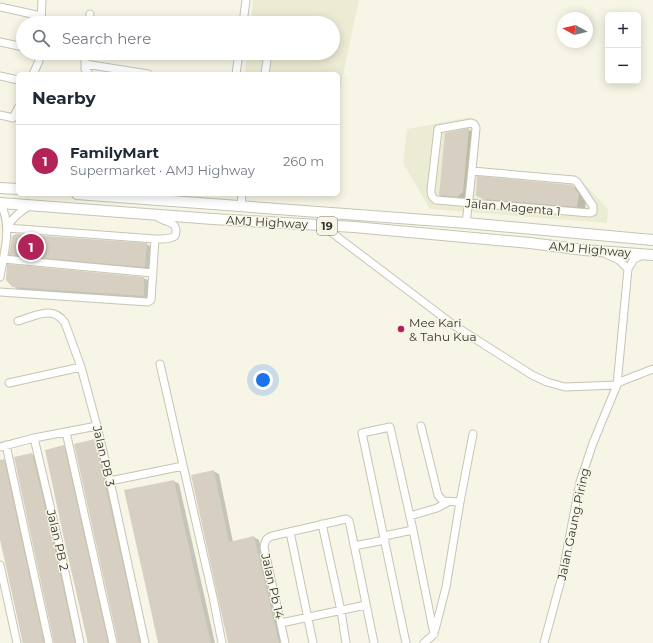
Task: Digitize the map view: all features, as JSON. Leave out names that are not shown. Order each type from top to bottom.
[{"type":"highway","points":[[0,188],[16,189]]},
{"type":"highway","name":"AMJ Highway","points":[[126,196],[171,198],[241,207],[466,223],[653,240]]},
{"type":"highway","name":"AMJ Highway","points":[[0,203],[323,226],[530,243],[596,251],[649,254]]},
{"type":"street","points":[[41,16],[42,0]]},
{"type":"street","points":[[244,16],[246,0]]},
{"type":"street","points":[[0,8],[27,16]]},
{"type":"street","points":[[0,42],[16,45]]},
{"type":"street","points":[[34,72],[39,60]]},
{"type":"street","points":[[85,60],[85,69],[87,72]]},
{"type":"street","points":[[236,72],[238,60]]},
{"type":"street","points":[[265,72],[267,60]]},
{"type":"street","points":[[85,64],[135,72]]},
{"type":"street","points":[[0,76],[16,80]]},
{"type":"street","points":[[0,115],[13,118],[16,112]]},
{"type":"street","name":"Jalan Magenta 1","points":[[471,123],[474,124],[476,128],[472,171],[574,180],[577,182],[593,206],[593,212],[468,204],[436,200],[431,195],[431,190],[438,129],[471,123]]},
{"type":"street","points":[[466,223],[472,171]]},
{"type":"street","points":[[241,207],[242,196]]},
{"type":"street","points":[[0,203],[6,216],[7,228],[0,277]]},
{"type":"street","points":[[7,228],[14,216],[31,205]]},
{"type":"street","points":[[7,228],[155,239],[172,238],[175,236],[176,229],[172,224],[156,215]]},
{"type":"street","points":[[323,226],[455,326],[532,375],[547,382],[565,387],[617,384],[653,369]]},
{"type":"street","points":[[0,292],[148,302],[151,300],[155,239]]},
{"type":"street","points":[[596,251],[619,260],[628,270],[634,259],[649,254]]},
{"type":"street","points":[[3,259],[153,273]]},
{"type":"street","name":"Jalan Gaung Piring","points":[[544,643],[562,576],[580,482],[593,443],[617,384],[628,270]]},
{"type":"street","name":"Jalan PB 3","points":[[18,321],[48,312],[61,317],[66,323],[81,367],[97,426],[145,643]]},
{"type":"street","points":[[160,364],[222,643]]},
{"type":"street","points":[[9,383],[81,367]]},
{"type":"street","points":[[49,643],[3,446],[34,438],[97,426]]},
{"type":"street","points":[[421,426],[436,492],[440,498],[448,502],[460,502]]},
{"type":"street","points":[[406,643],[362,433],[390,427],[434,634]]},
{"type":"street","points":[[66,432],[113,643]]},
{"type":"street","points":[[424,643],[434,634],[446,587],[473,434]]},
{"type":"street","name":"Jalan PB 2","points":[[34,438],[60,548],[80,643]]},
{"type":"street","points":[[110,481],[183,466]]},
{"type":"street","points":[[410,516],[440,507],[448,502]]},
{"type":"street","name":"Jalan Pb 14","points":[[285,643],[264,547],[268,537],[343,519],[349,521],[354,546]]},
{"type":"street","points":[[322,524],[346,643]]},
{"type":"street","points":[[374,643],[354,546],[413,530]]},
{"type":"street","points":[[290,532],[313,643]]},
{"type":"street","points":[[0,565],[17,643]]},
{"type":"street","points":[[281,624],[366,605]]},
{"type":"shaded area","points":[[253,0],[359,0],[340,89],[340,72],[245,72],[246,60],[340,60],[340,16],[252,16]]},
{"type":"shaded area","points":[[471,117],[479,125],[476,167],[579,178],[608,209],[607,223],[430,209],[403,163],[407,129]]},
{"type":"building","points":[[469,128],[463,192],[457,197],[439,195],[445,133]]},
{"type":"building","points":[[477,176],[572,185],[579,194],[577,207],[482,199],[476,195]]},
{"type":"building","points":[[16,234],[147,243],[145,266],[9,255],[12,236]]},
{"type":"building","points":[[7,264],[144,277],[144,296],[12,287],[6,280]]},
{"type":"building","points":[[95,439],[140,643],[118,643],[74,444]]},
{"type":"building","points":[[64,445],[108,643],[88,643],[66,548],[45,450]]},
{"type":"building","points":[[32,453],[75,643],[54,643],[14,457]]},
{"type":"building","points":[[4,459],[44,643],[23,643],[0,540],[0,460]]},
{"type":"building","points":[[214,470],[229,542],[254,536],[279,643],[228,643],[191,475]]},
{"type":"building","points":[[174,480],[211,643],[158,643],[124,490]]},
{"type":"place","name":"FamilyMart","points":[[31,247]]},
{"type":"place","name":"Mee Kari & Tahu Kua","points":[[401,329]]}]
